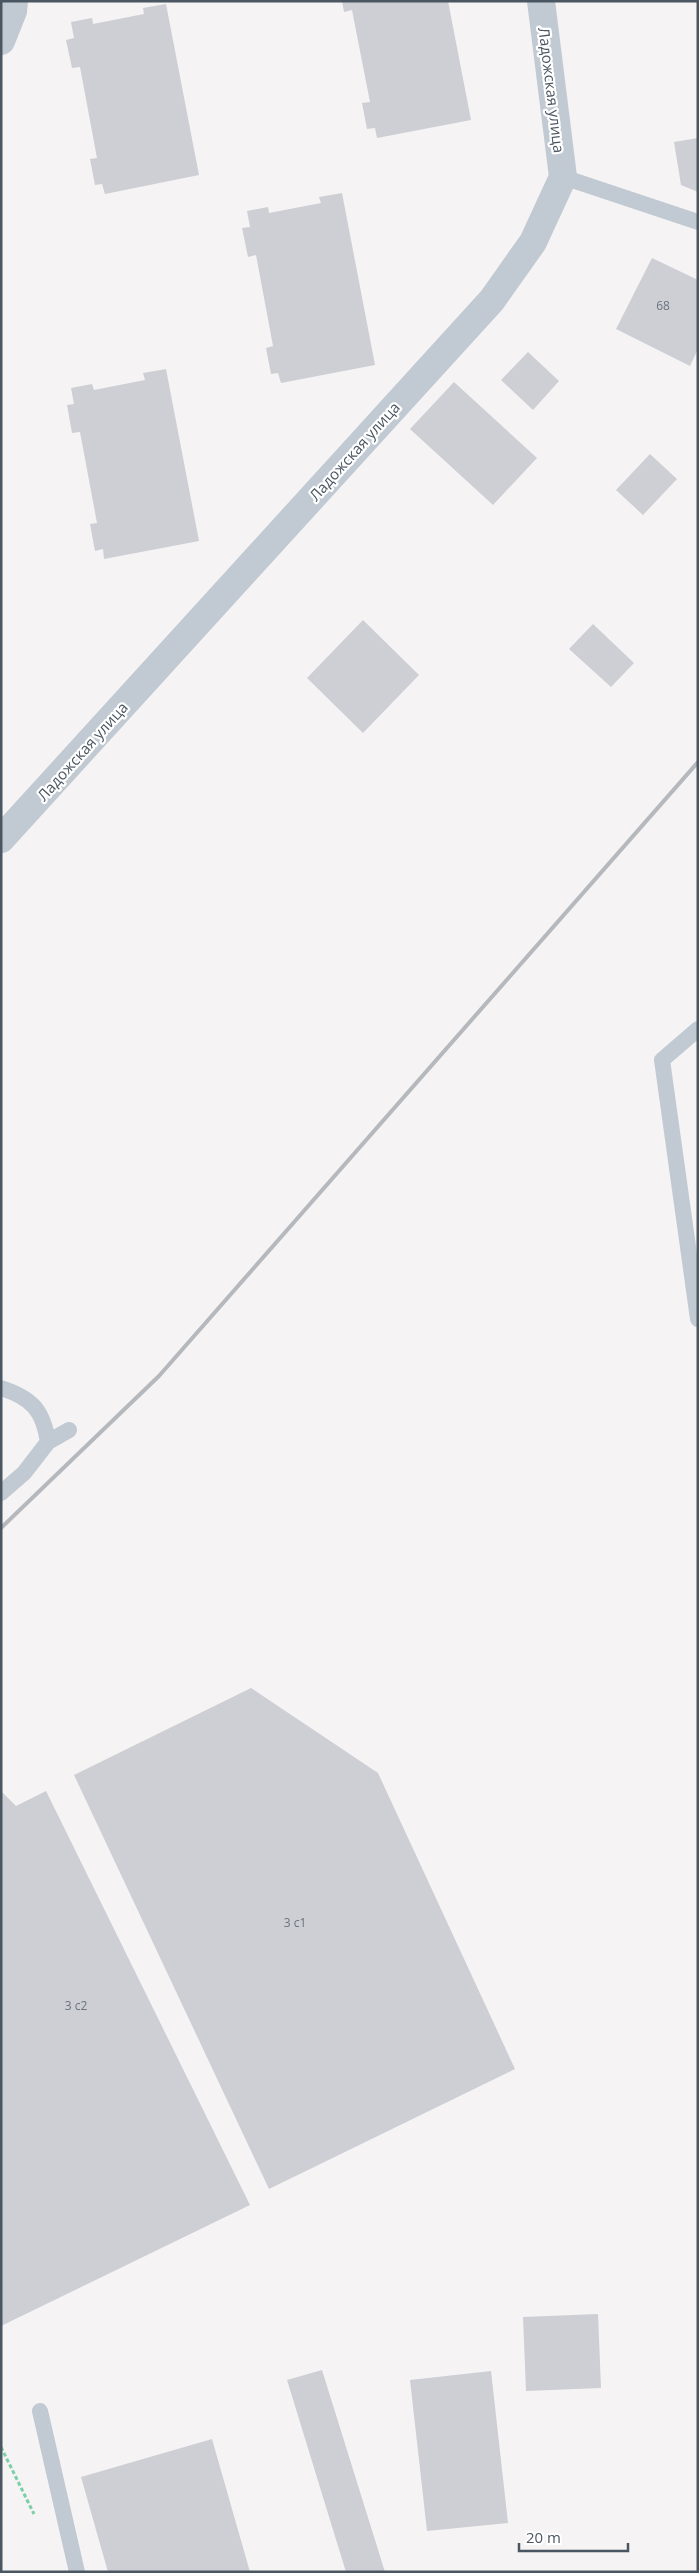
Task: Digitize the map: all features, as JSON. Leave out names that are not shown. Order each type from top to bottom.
[{"type":"street","points":[[1,41],[13,11],[14,1]]},
{"type":"street","name":"Ладожская улица","points":[[1,839],[492,300],[533,242],[563,177],[540,1]]},
{"type":"lane","points":[[563,177],[698,222]]},
{"type":"lane","points":[[698,1029],[662,1060],[698,1319]]},
{"type":"lane","points":[[1,1388],[22,1395],[44,1419],[48,1442]]},
{"type":"lane","points":[[1,1492],[24,1473],[48,1442],[69,1430]]},
{"type":"lane","points":[[40,2412],[77,2572]]},
{"type":"path","points":[[1,2447],[35,2516]]},
{"type":"building","points":[[342,1],[448,1],[471,120],[377,138],[375,128],[367,129],[362,103],[370,102],[352,10],[344,12]]},
{"type":"building","points":[[166,4],[199,175],[105,194],[102,184],[95,185],[90,159],[97,158],[80,67],[72,68],[66,40],[74,38],[71,22],[92,18],[93,24],[144,14],[143,8]]},
{"type":"building","points":[[698,138],[698,192],[681,185],[674,142]]},
{"type":"building","points":[[342,193],[375,365],[281,383],[278,373],[271,374],[266,348],[273,346],[256,255],[248,257],[242,228],[250,227],[247,211],[268,207],[269,213],[321,203],[319,197]]},
{"type":"building","points":[[652,258],[698,280],[698,349],[690,366],[616,329]]},
{"type":"building","points":[[528,352],[559,381],[533,410],[501,380]]},
{"type":"building","points":[[166,369],[199,541],[104,559],[103,549],[95,551],[90,524],[97,523],[80,432],[72,433],[67,405],[74,404],[71,388],[92,384],[94,390],[145,380],[143,373]]},
{"type":"building","points":[[454,382],[537,458],[493,505],[410,429]]},
{"type":"building","points":[[650,454],[677,479],[643,515],[616,490]]},
{"type":"building","points":[[363,620],[419,675],[363,733],[307,678]]},
{"type":"building","points":[[593,624],[634,663],[611,687],[569,649]]},
{"type":"building","points":[[251,1688],[378,1773],[515,2069],[269,2189],[74,1775]]},
{"type":"building","points":[[1,1791],[16,1806],[46,1791],[250,2205],[1,2326]]},
{"type":"building","points":[[598,2314],[601,2388],[526,2391],[523,2317]]},
{"type":"building","points":[[322,2370],[385,2572],[346,2572],[287,2380]]},
{"type":"building","points":[[491,2371],[508,2523],[427,2531],[410,2380]]},
{"type":"building","points":[[212,2439],[250,2572],[108,2572],[81,2477]]},
{"type":"railway","points":[[1,1528],[159,1376],[698,762]]}]
